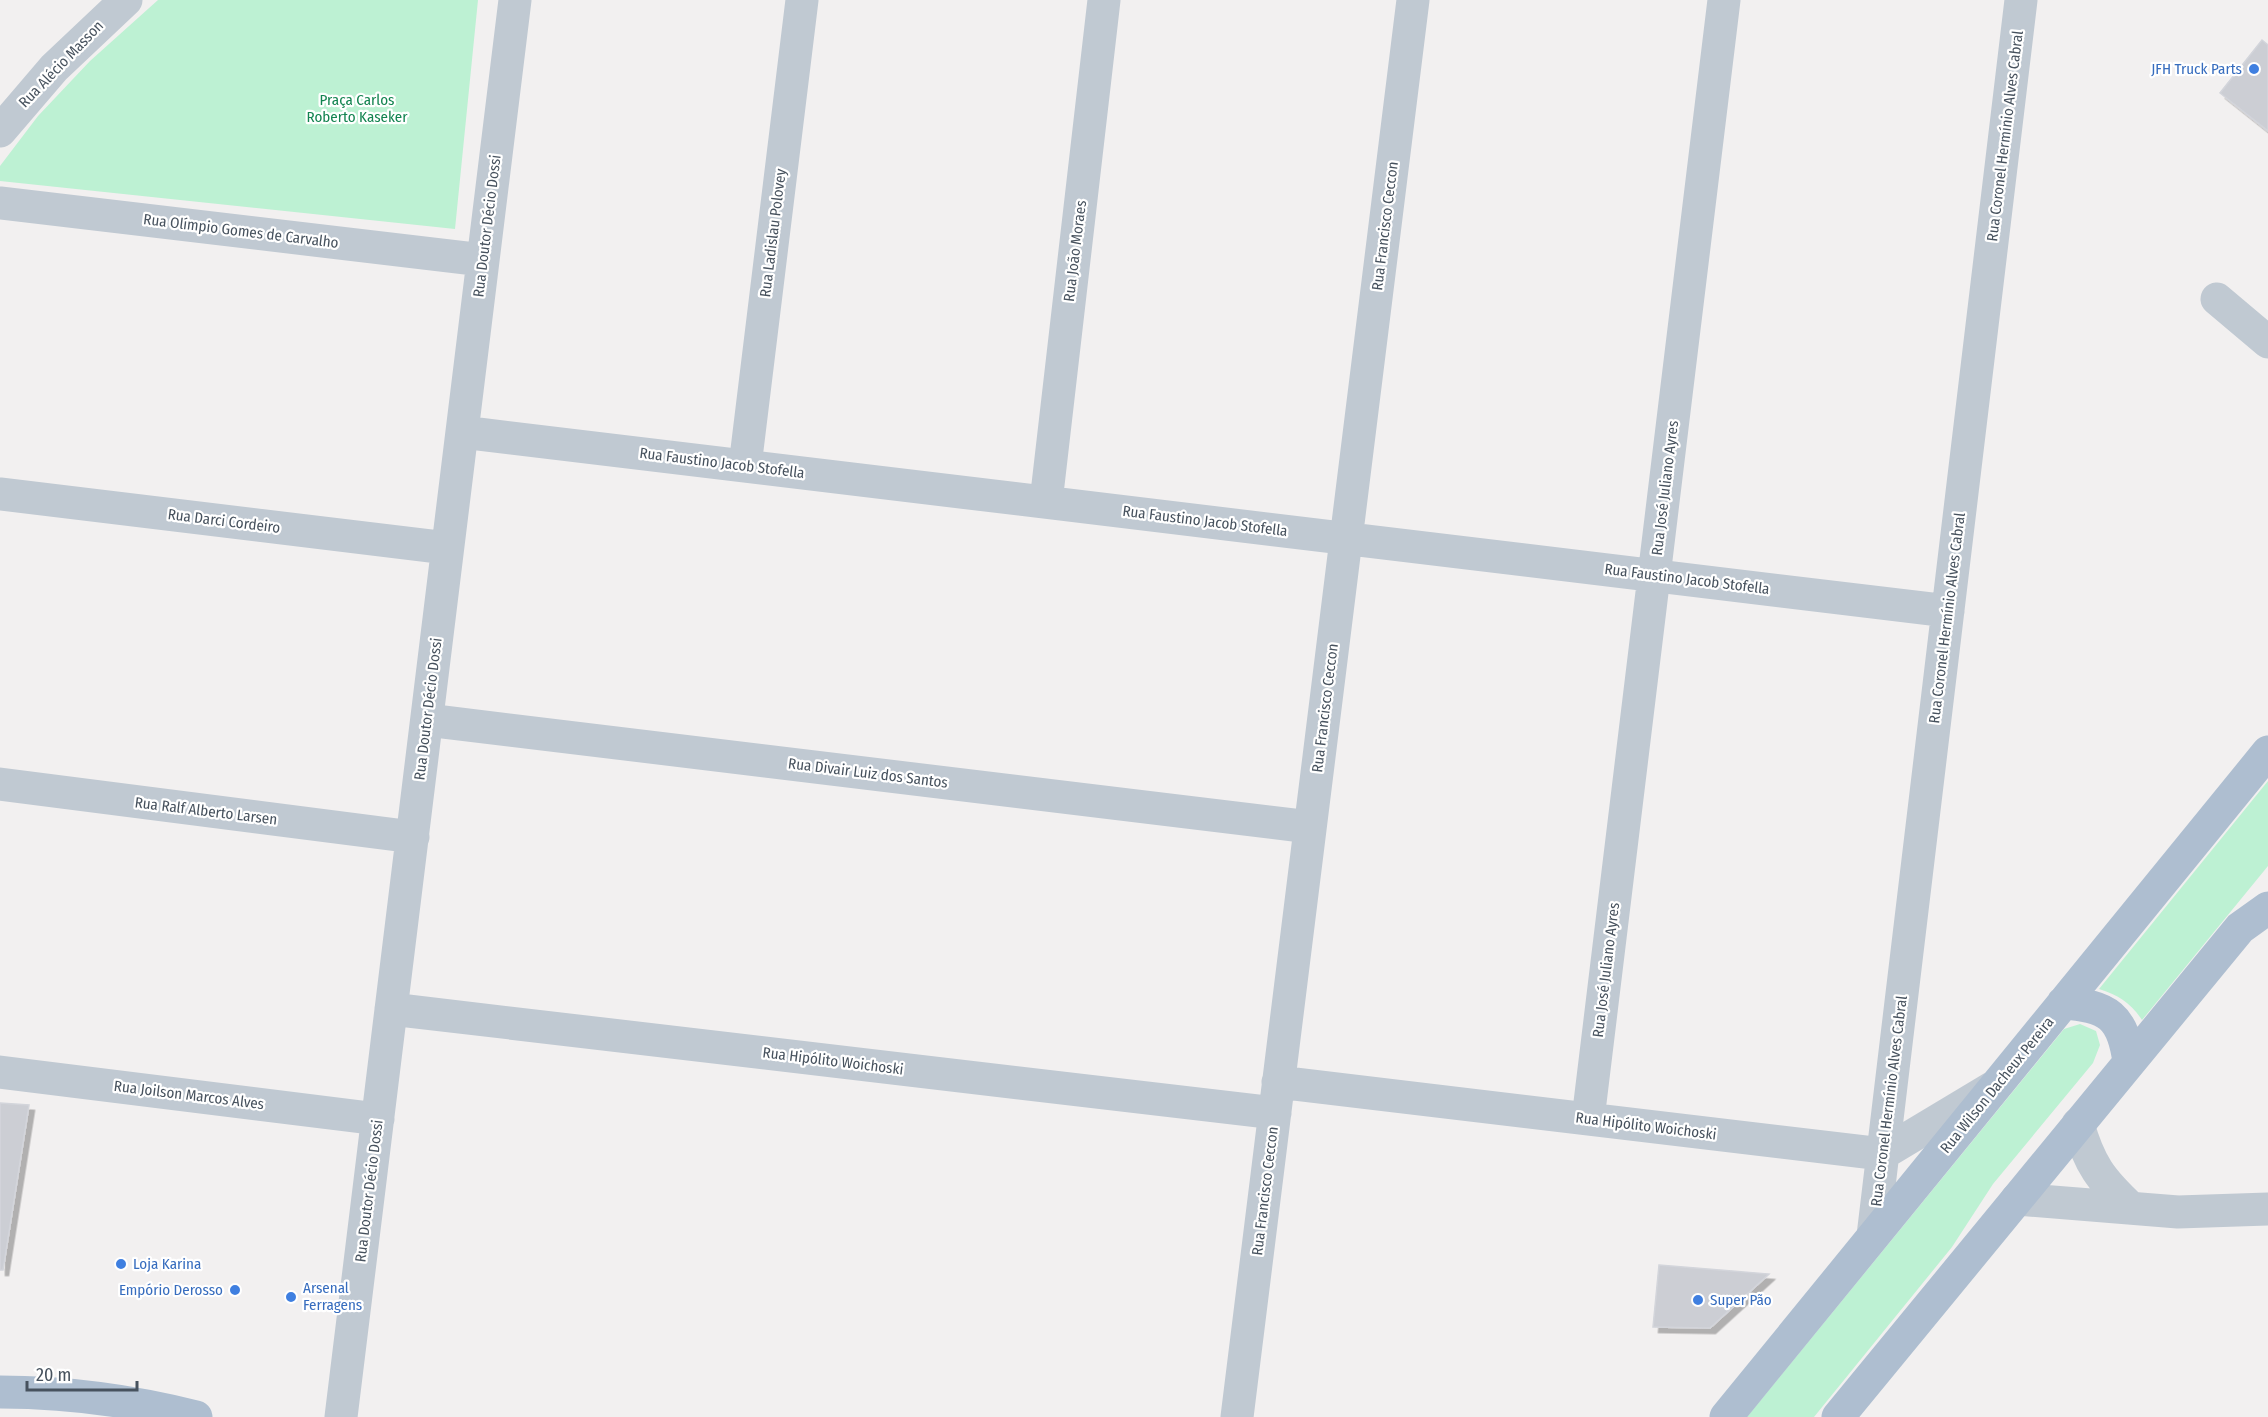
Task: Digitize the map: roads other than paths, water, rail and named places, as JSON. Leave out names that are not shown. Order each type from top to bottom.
[{"type":"main road","name":"Rua Wilson Dacheux Pereira","points":[[1726,1417],[2268,752]]},
{"type":"main road","points":[[1838,1417],[2240,928],[2268,908]]},
{"type":"main road","points":[[2063,1003],[2085,1004],[2103,1009],[2120,1025],[2127,1040],[2129,1062]]},
{"type":"main road","points":[[0,1392],[51,1392],[101,1397],[163,1408],[195,1417]]},
{"type":"street","name":"Rua Alécio Masson","points":[[0,132],[54,68],[126,0]]},
{"type":"street","name":"Rua Doutor Décio Dossi","points":[[341,1417],[515,0]]},
{"type":"street","name":"Rua Ladislau Polovey","points":[[745,466],[802,0]]},
{"type":"street","name":"Rua João Moraes","points":[[1046,502],[1104,0]]},
{"type":"street","name":"Rua Francisco Ceccon","points":[[1237,1417],[1413,0]]},
{"type":"street","name":"Rua José Juliano Ayres","points":[[1588,1119],[1724,0]]},
{"type":"street","name":"Rua Coronel Hermínio Alves Cabral","points":[[1873,1236],[2021,0]]},
{"type":"street","name":"Rua Olímpio Gomes de Carvalho","points":[[0,203],[483,260]]},
{"type":"street","points":[[2217,299],[2268,342]]},
{"type":"street","name":"Rua Faustino Jacob Stofella","points":[[462,432],[1948,611]]},
{"type":"street","name":"Rua Darci Cordeiro","points":[[0,494],[447,548]]},
{"type":"street","name":"Rua Divair Luiz dos Santos","points":[[427,720],[1310,827]]},
{"type":"street","name":"Rua Ralf Alberto Larsen","points":[[0,784],[412,837]]},
{"type":"street","points":[[2240,928],[2268,893]]},
{"type":"street","name":"Rua Hipólito Woichoski","points":[[391,1009],[1276,1098],[1588,1119],[1882,1154]]},
{"type":"street","name":"Rua Joilson Marcos Alves","points":[[0,1072],[378,1119]]},
{"type":"street","points":[[1882,1154],[1996,1086]]},
{"type":"street","points":[[2078,1124],[2085,1150],[2096,1171],[2131,1208]]},
{"type":"street","points":[[2017,1199],[2178,1212],[2268,1209]]},
{"type":"place","name":"JFH Truck Parts","points":[[2254,69]]},
{"type":"place","name":"Loja Karina","points":[[121,1264]]},
{"type":"place","name":"Empório Derosso","points":[[235,1290]]},
{"type":"place","name":"Arsenal Ferragens","points":[[291,1297]]},
{"type":"place","name":"Super Pão","points":[[1698,1300]]},
{"type":"park label","name":"Praça Carlos Roberto Kaseker","points":[[357,108]]}]
